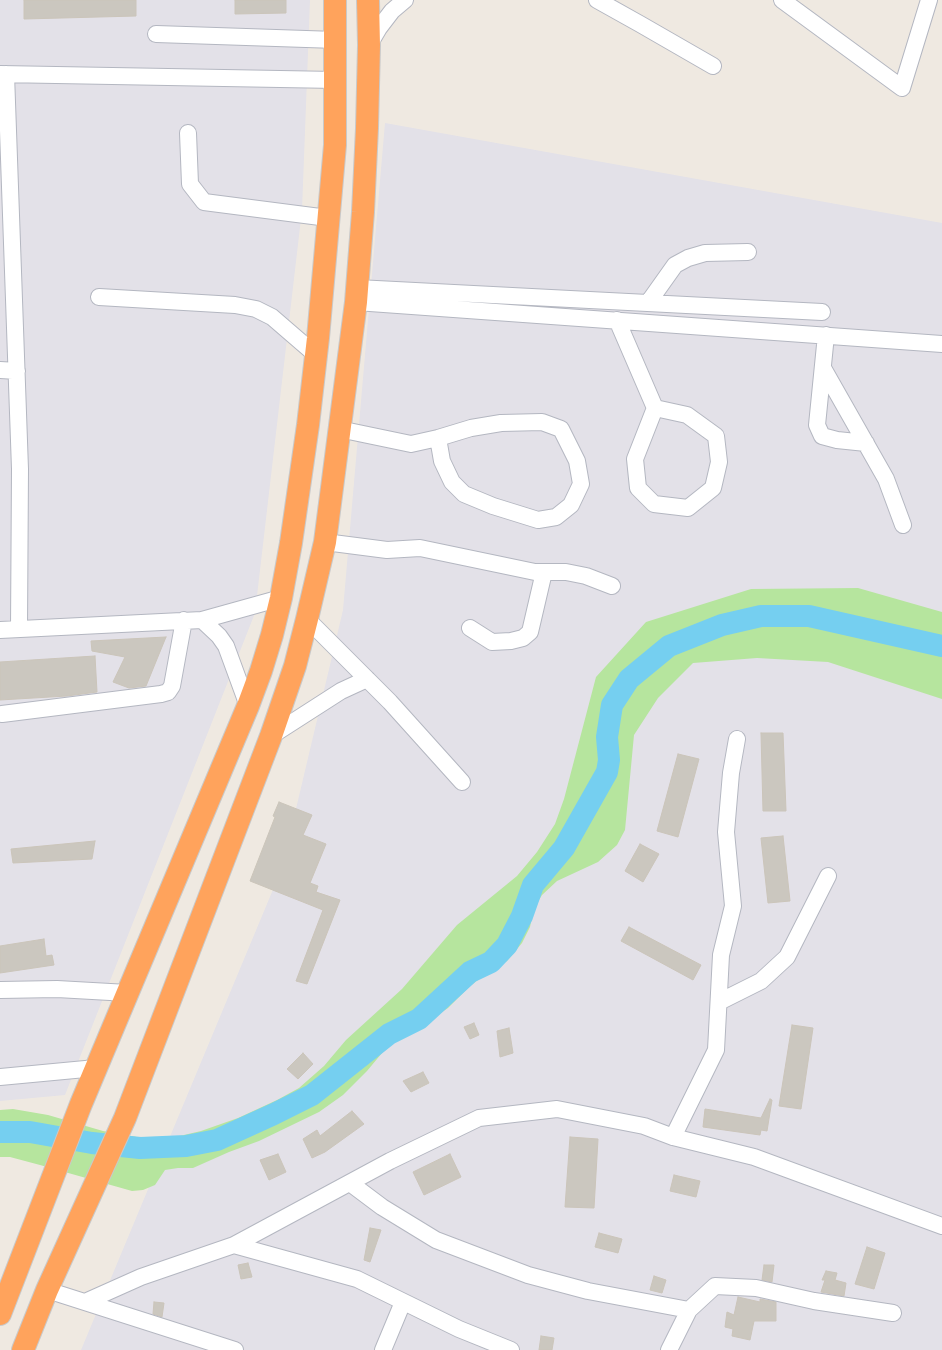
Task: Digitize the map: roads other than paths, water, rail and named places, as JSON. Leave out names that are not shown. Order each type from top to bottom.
[{"type":"highway","points":[[0,1314],[81,1104],[248,706],[263,664],[281,598],[308,426],[335,145],[335,0]]},
{"type":"highway","points":[[23,1350],[47,1290],[125,1118],[271,736],[295,666],[325,542],[357,295],[365,170],[369,45],[368,0]]},
{"type":"highway","points":[[308,426],[340,428]]},
{"type":"street","points":[[369,45],[379,28],[392,11],[405,0]]},
{"type":"street","points":[[597,0],[713,66]]},
{"type":"street","points":[[782,0],[902,88],[929,0]]},
{"type":"street","points":[[156,34],[336,40]]},
{"type":"street","points":[[19,629],[20,469],[17,371],[3,74],[336,80]]},
{"type":"street","points":[[188,133],[190,184],[204,202],[328,218]]},
{"type":"street","points":[[648,303],[675,265],[688,258],[705,253],[748,252]]},
{"type":"street","points":[[357,295],[648,303],[822,312]]},
{"type":"street","points":[[357,295],[617,320],[942,344]]},
{"type":"street","points":[[99,297],[235,305],[256,309],[272,317],[316,355]]},
{"type":"street","points":[[617,320],[655,408],[635,459],[638,488],[654,504],[688,508],[713,488],[720,462],[716,436],[687,415],[655,408]]},
{"type":"street","points":[[826,335],[817,425],[822,436],[837,440],[866,443]]},
{"type":"street","points":[[822,368],[886,479],[903,525]]},
{"type":"street","points":[[0,370],[17,371]]},
{"type":"street","points":[[340,428],[411,444],[471,428],[501,423],[542,422],[561,429],[577,461],[581,484],[571,505],[556,517],[538,520],[493,506],[464,494],[452,482],[442,461],[438,438]]},
{"type":"street","points":[[325,542],[387,550],[420,548],[535,572],[566,572],[586,576],[612,586]]},
{"type":"street","points":[[470,628],[492,642],[511,641],[523,638],[530,632],[544,572]]},
{"type":"street","points":[[0,630],[202,620],[281,598]]},
{"type":"street","points":[[307,619],[406,718],[462,782]]},
{"type":"street","points":[[2,714],[168,692],[172,686],[184,620]]},
{"type":"street","points":[[202,620],[219,636],[226,646],[248,706]]},
{"type":"street","points":[[271,736],[341,691],[368,679]]},
{"type":"street","points":[[673,1137],[716,1050],[721,955],[733,906],[726,832],[731,773],[737,738]]},
{"type":"street","points":[[718,1002],[761,981],[787,957],[828,876]]},
{"type":"street","points":[[0,990],[57,989],[128,993]]},
{"type":"street","points":[[0,1077],[96,1068]]},
{"type":"street","points":[[85,1302],[141,1277],[234,1245],[390,1161],[479,1118],[557,1109],[644,1126],[673,1137],[754,1157],[942,1226]]},
{"type":"street","points":[[350,1183],[382,1207],[436,1240],[528,1275],[588,1291],[689,1310]]},
{"type":"street","points":[[234,1245],[357,1279],[459,1329],[510,1350]]},
{"type":"street","points":[[669,1350],[689,1310],[715,1286],[756,1288],[814,1301],[893,1313]]},
{"type":"street","points":[[47,1290],[235,1350]]},
{"type":"street","points":[[383,1350],[403,1302]]},
{"type":"waterway","points":[[0,1132],[30,1132],[92,1143],[140,1148],[186,1146],[217,1140],[312,1095],[389,1034],[419,1019],[470,972],[491,962],[507,945],[522,916],[533,885],[564,848],[607,772],[609,760],[607,737],[612,705],[629,679],[669,646],[722,625],[761,616],[809,616],[942,646]]}]
